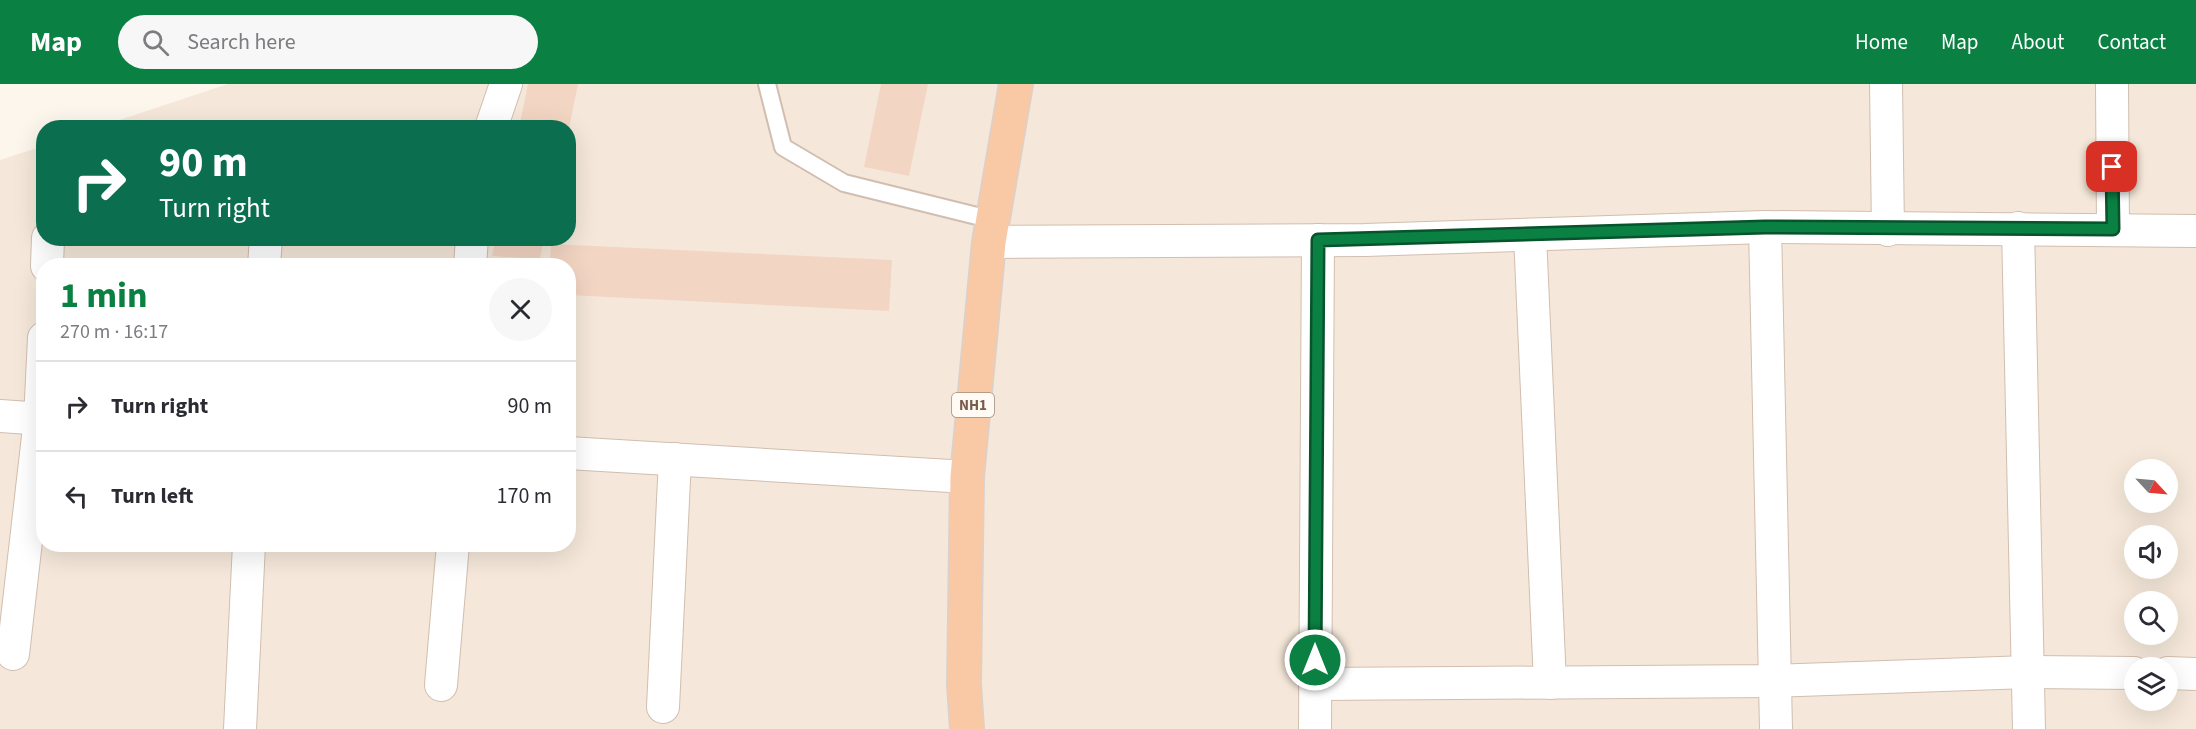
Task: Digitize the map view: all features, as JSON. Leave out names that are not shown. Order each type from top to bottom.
[{"type":"highway","name":"NH1","points":[[967,729],[964,684],[967,477],[991,231],[1016,84]]},
{"type":"street","points":[[494,120],[506,84]]},
{"type":"street","points":[[1886,84],[1887,230]]},
{"type":"street","points":[[2112,84],[2113,229]]},
{"type":"street","points":[[991,231],[1318,240],[1765,227],[1887,230],[2018,228],[2196,231]]},
{"type":"street","points":[[1765,227],[1773,681],[1776,729]]},
{"type":"street","points":[[2018,228],[2029,729]]},
{"type":"street","points":[[1530,235],[1550,683]]},
{"type":"street","points":[[1315,729],[1318,240]]},
{"type":"street","points":[[0,416],[36,419]]},
{"type":"street","points":[[576,453],[967,477]]},
{"type":"street","points":[[663,707],[675,459]]},
{"type":"street","points":[[13,654],[36,468]]},
{"type":"street","points":[[240,729],[249,552]]},
{"type":"street","points":[[441,685],[452,552]]},
{"type":"street","points":[[1315,684],[1773,681],[2028,672],[2124,673]]},
{"type":"street","points":[[2178,674],[2196,674]]},
{"type":"lane","points":[[767,84],[783,147],[844,183],[991,231]]},
{"type":"shaded area","points":[[228,84],[2196,84],[2196,729],[0,729],[0,160],[36,148],[36,246],[576,246],[576,120],[119,120]]},
{"type":"building","points":[[528,84],[578,84],[571,120],[521,120]]},
{"type":"building","points":[[881,84],[928,84],[909,176],[864,167]]},
{"type":"building","points":[[576,245],[892,260],[889,311],[576,295],[576,258],[550,258],[551,246]]},
{"type":"building","points":[[494,246],[542,246],[540,258],[492,256]]},
{"type":"route","points":[[1315,660],[1318,240],[1765,227],[1887,230],[2113,229],[2112,167]]}]
